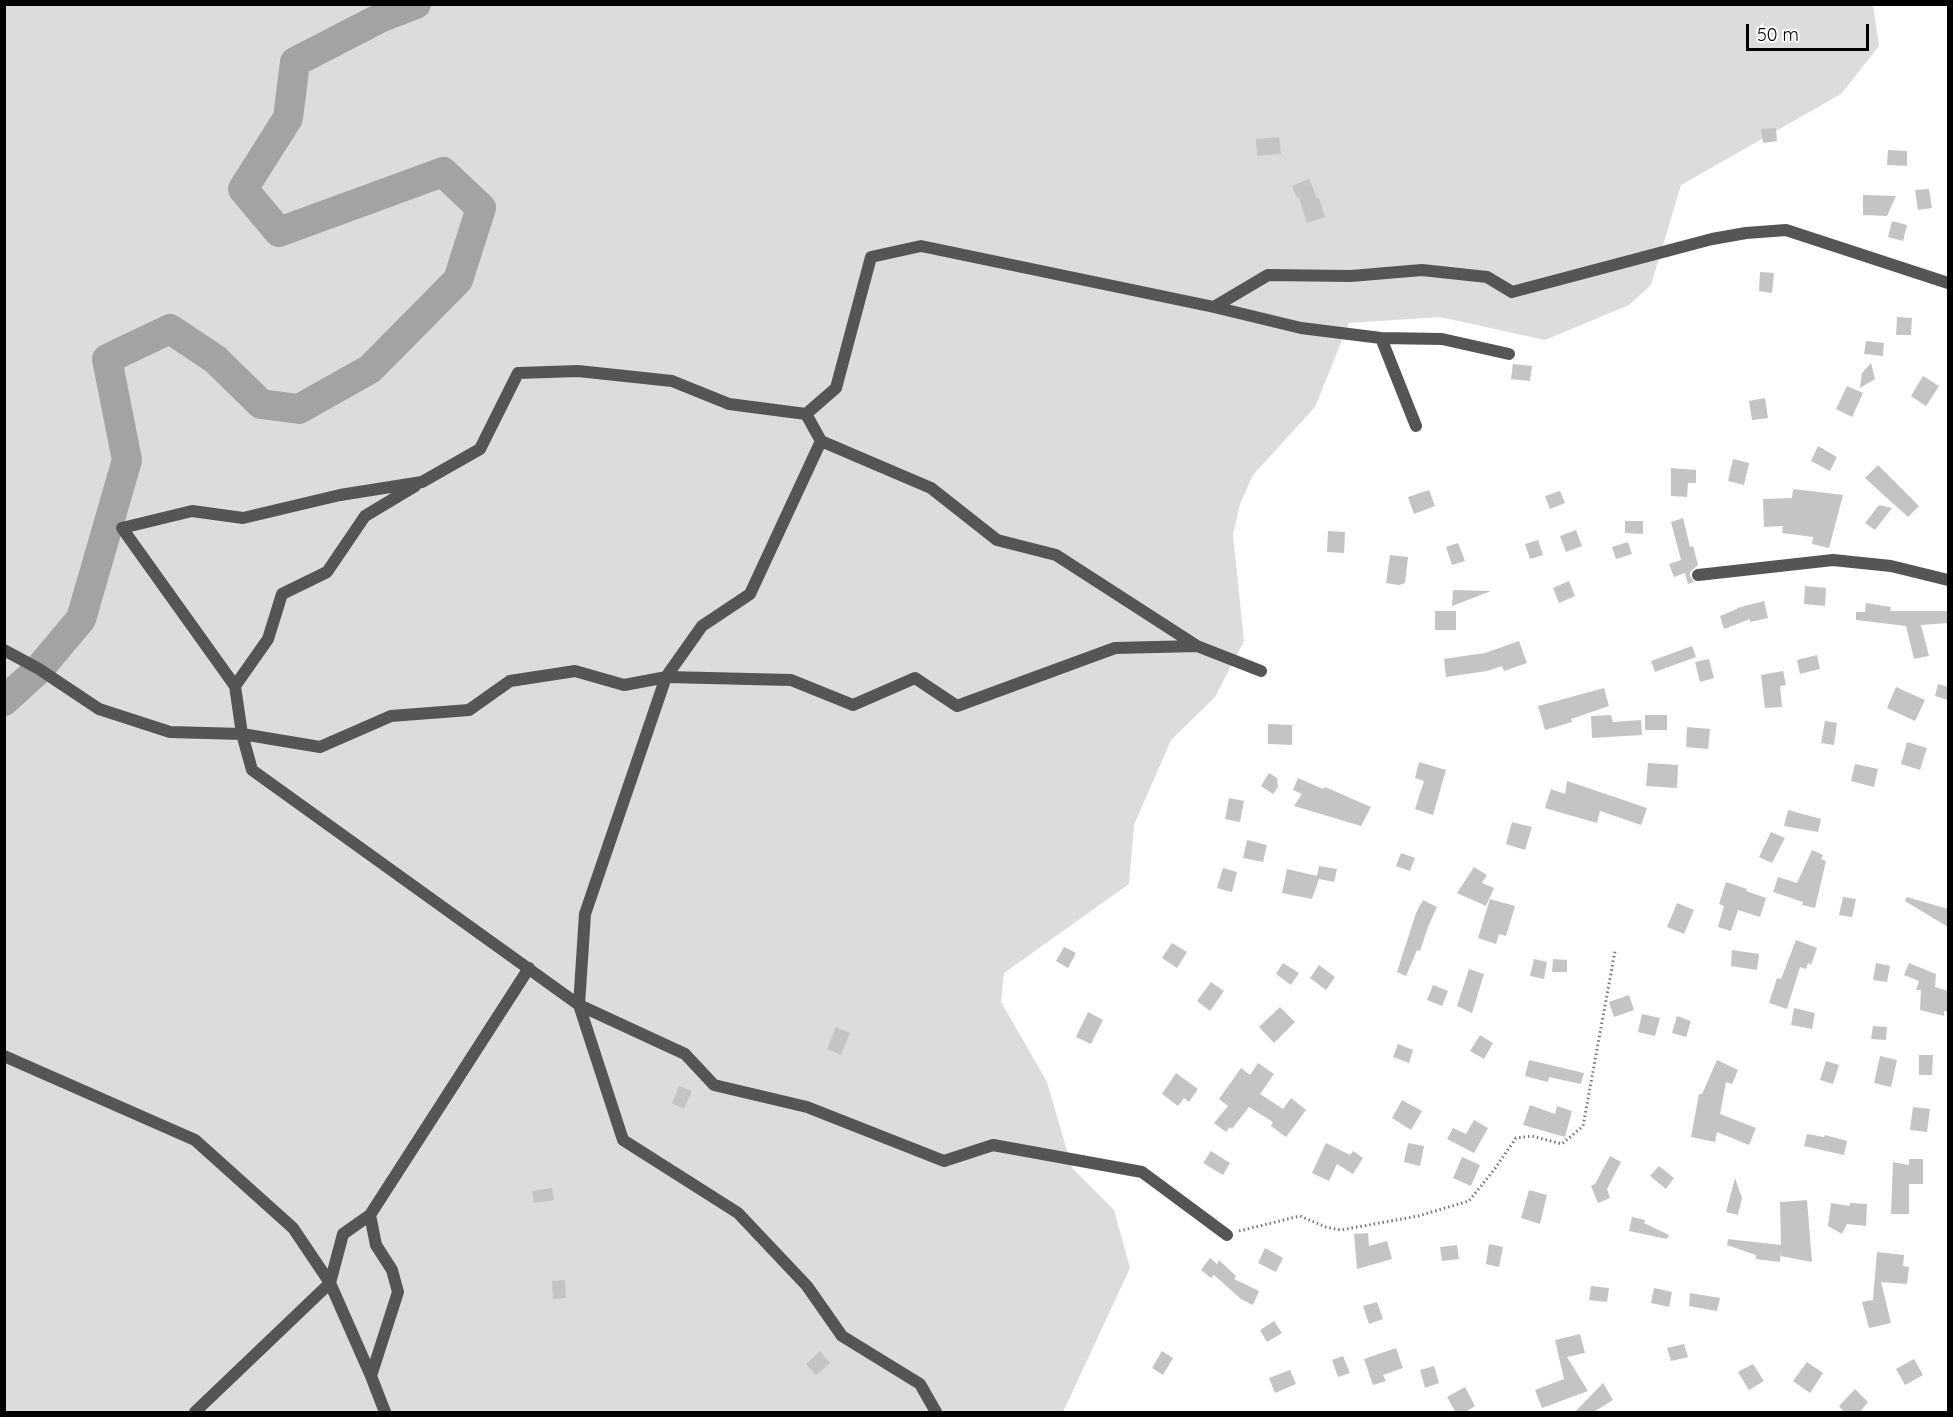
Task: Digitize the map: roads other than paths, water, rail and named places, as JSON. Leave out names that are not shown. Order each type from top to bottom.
[{"type":"street","points":[[1214,307],[1268,275],[1351,276],[1422,270],[1487,277],[1512,292],[1712,239],[1746,233],[1786,230],[1948,283]]},
{"type":"street","points":[[236,686],[268,639],[282,594],[327,572],[365,516],[480,449],[518,373],[578,371],[672,381],[729,404],[806,414],[836,387],[871,257],[921,246],[1214,307],[1301,328],[1381,338],[1442,339],[1509,354]]},
{"type":"street","points":[[1381,338],[1416,426]]},
{"type":"street","points":[[806,414],[821,441],[931,488],[997,540],[1056,555],[1197,646],[1261,671]]},
{"type":"street","points":[[821,441],[750,594],[702,626],[667,676],[585,914],[579,1005],[623,1140],[738,1214],[807,1286],[842,1336],[920,1384],[936,1413]]},
{"type":"street","points":[[422,482],[340,495],[243,518],[192,511],[122,528],[236,686],[242,734],[252,770],[579,1005],[685,1054],[714,1085],[807,1107],[944,1161],[993,1145],[1142,1172],[1227,1234]]},
{"type":"street","points":[[1698,575],[1833,560],[1891,566],[1948,580]]},
{"type":"street","points":[[4,650],[39,669],[99,709],[170,732],[242,734],[320,747],[391,716],[469,710],[510,681],[575,671],[624,685],[667,676],[791,680],[854,705],[915,678],[957,706],[1115,648],[1197,646]]},
{"type":"street","points":[[195,1413],[330,1283],[343,1234],[370,1215],[529,968]]},
{"type":"street","points":[[4,1056],[195,1140],[293,1228],[330,1283],[385,1413]]},
{"type":"street","points":[[370,1215],[376,1245],[392,1270],[398,1292],[371,1376]]},
{"type":"waterway","points":[[4,701],[39,669],[81,619],[127,460],[107,359],[170,329],[215,359],[261,404],[299,409],[370,369],[458,280],[481,208],[443,172],[279,232],[243,189],[288,118],[295,62],[382,17],[416,4]]}]
